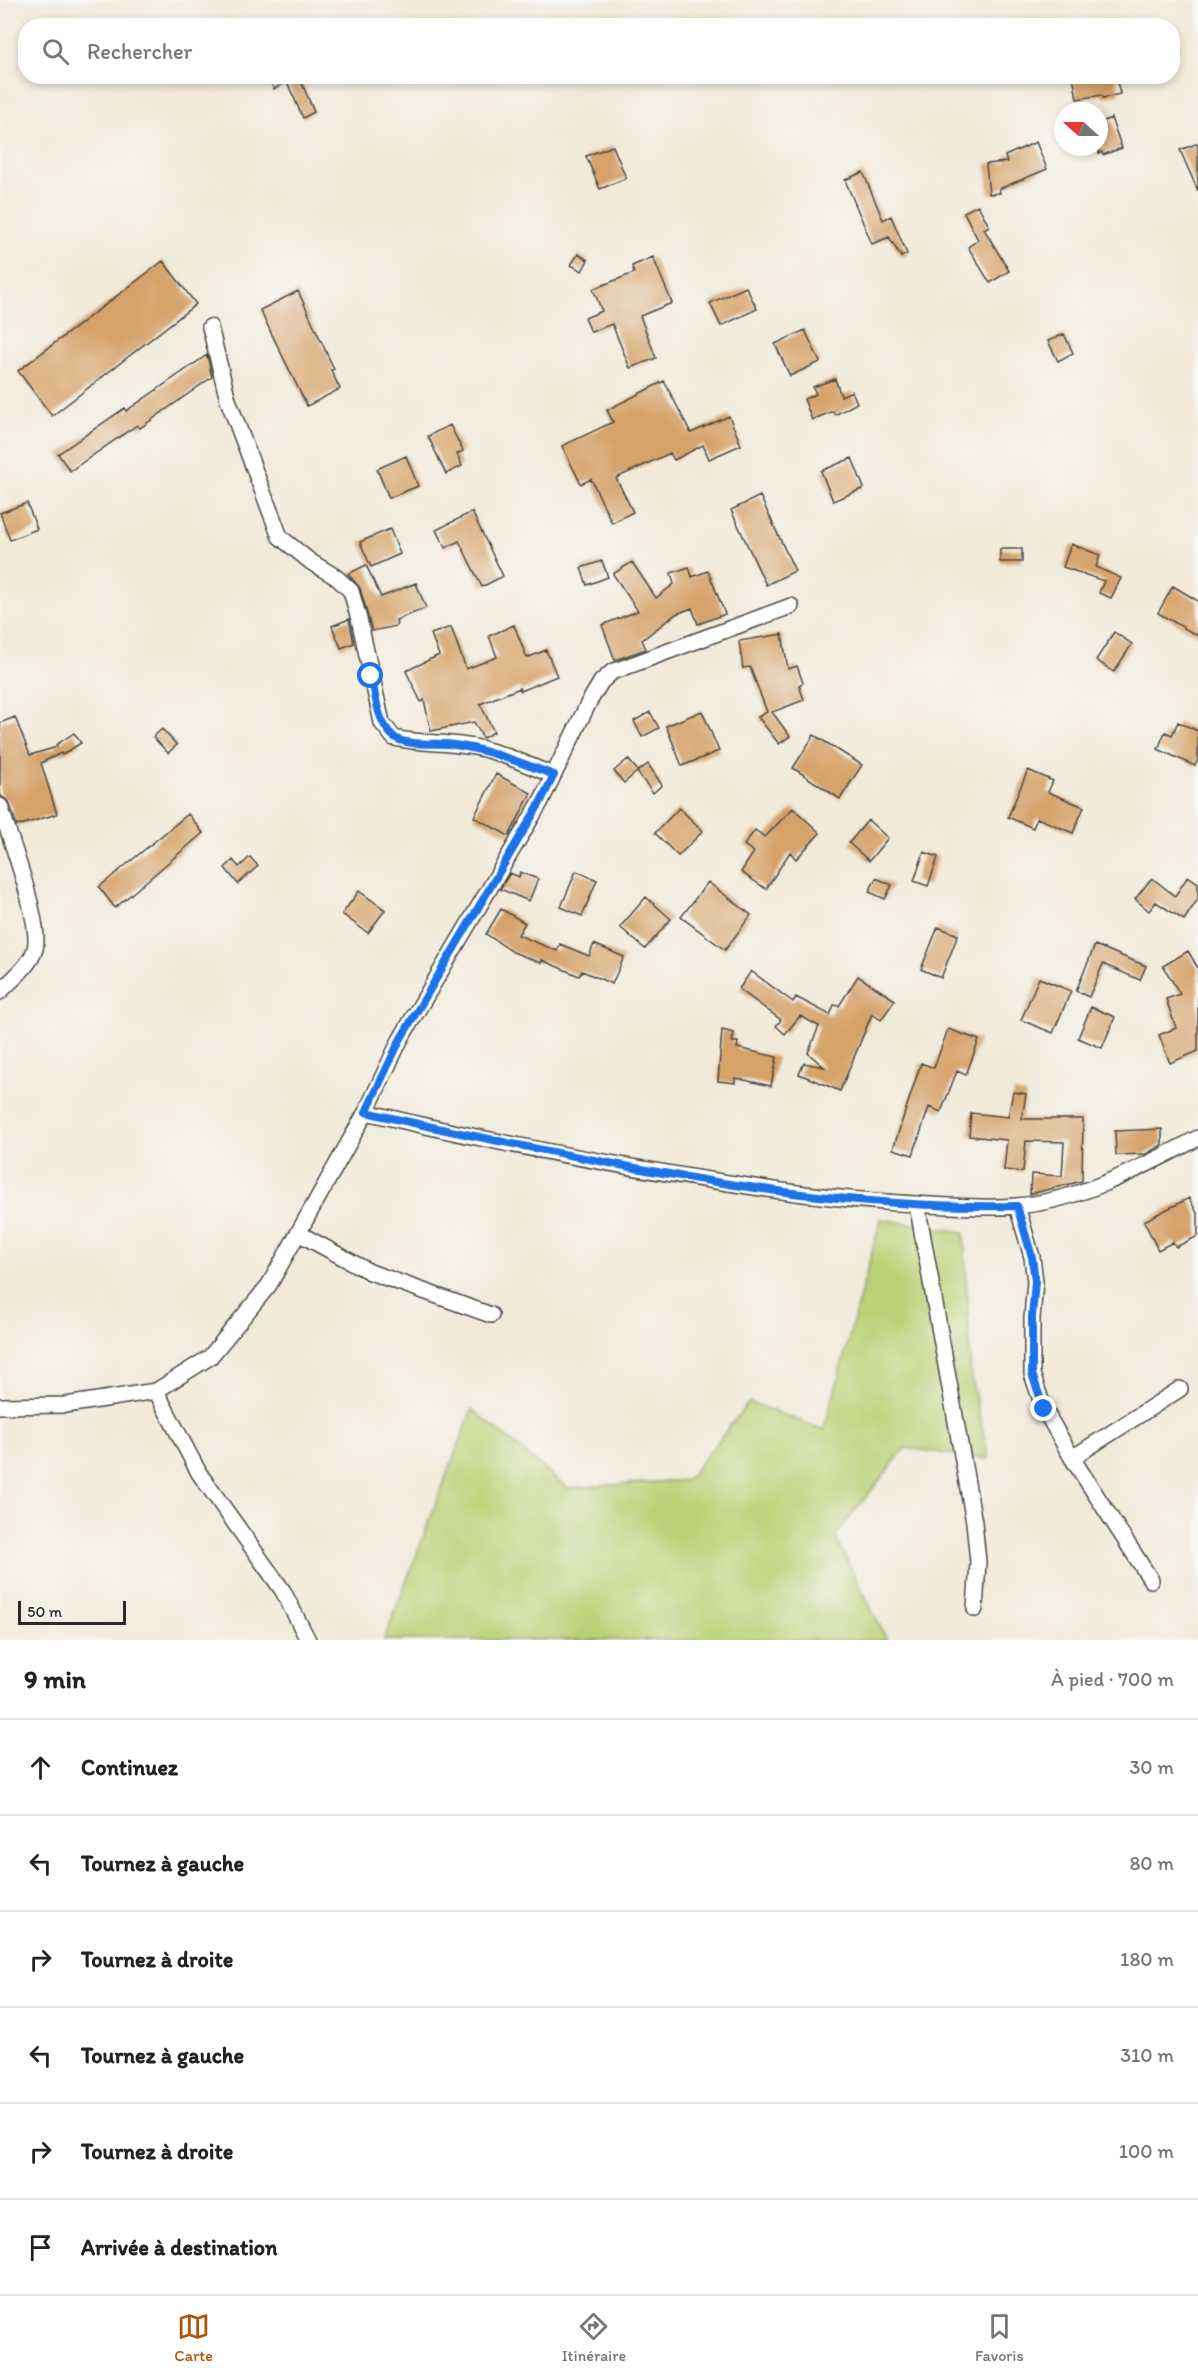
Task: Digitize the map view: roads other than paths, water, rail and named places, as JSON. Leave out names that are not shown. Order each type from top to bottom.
[{"type":"street","points":[[210,327],[228,400],[280,537],[311,562],[336,577],[351,591],[382,723],[394,738],[415,743],[446,744],[486,750],[554,775]]},
{"type":"street","points":[[0,1406],[66,1405],[156,1391],[210,1357],[269,1285],[366,1112],[400,1040],[540,803],[601,682],[612,672],[791,606]]},
{"type":"street","points":[[0,806],[33,915],[37,937],[34,951],[25,966],[0,992]]},
{"type":"street","points":[[366,1112],[460,1135],[664,1174],[831,1198],[971,1207],[1017,1206],[1066,1197],[1134,1171],[1198,1138]]},
{"type":"street","points":[[917,1204],[974,1522],[978,1562],[975,1609]]},
{"type":"street","points":[[1017,1206],[1032,1257],[1035,1281],[1032,1317],[1032,1374],[1044,1409],[1072,1458],[1151,1580]]},
{"type":"street","points":[[298,1233],[370,1272],[491,1315]]},
{"type":"street","points":[[1072,1458],[1180,1389]]},
{"type":"street","points":[[156,1391],[199,1473],[283,1591],[308,1640]]}]
